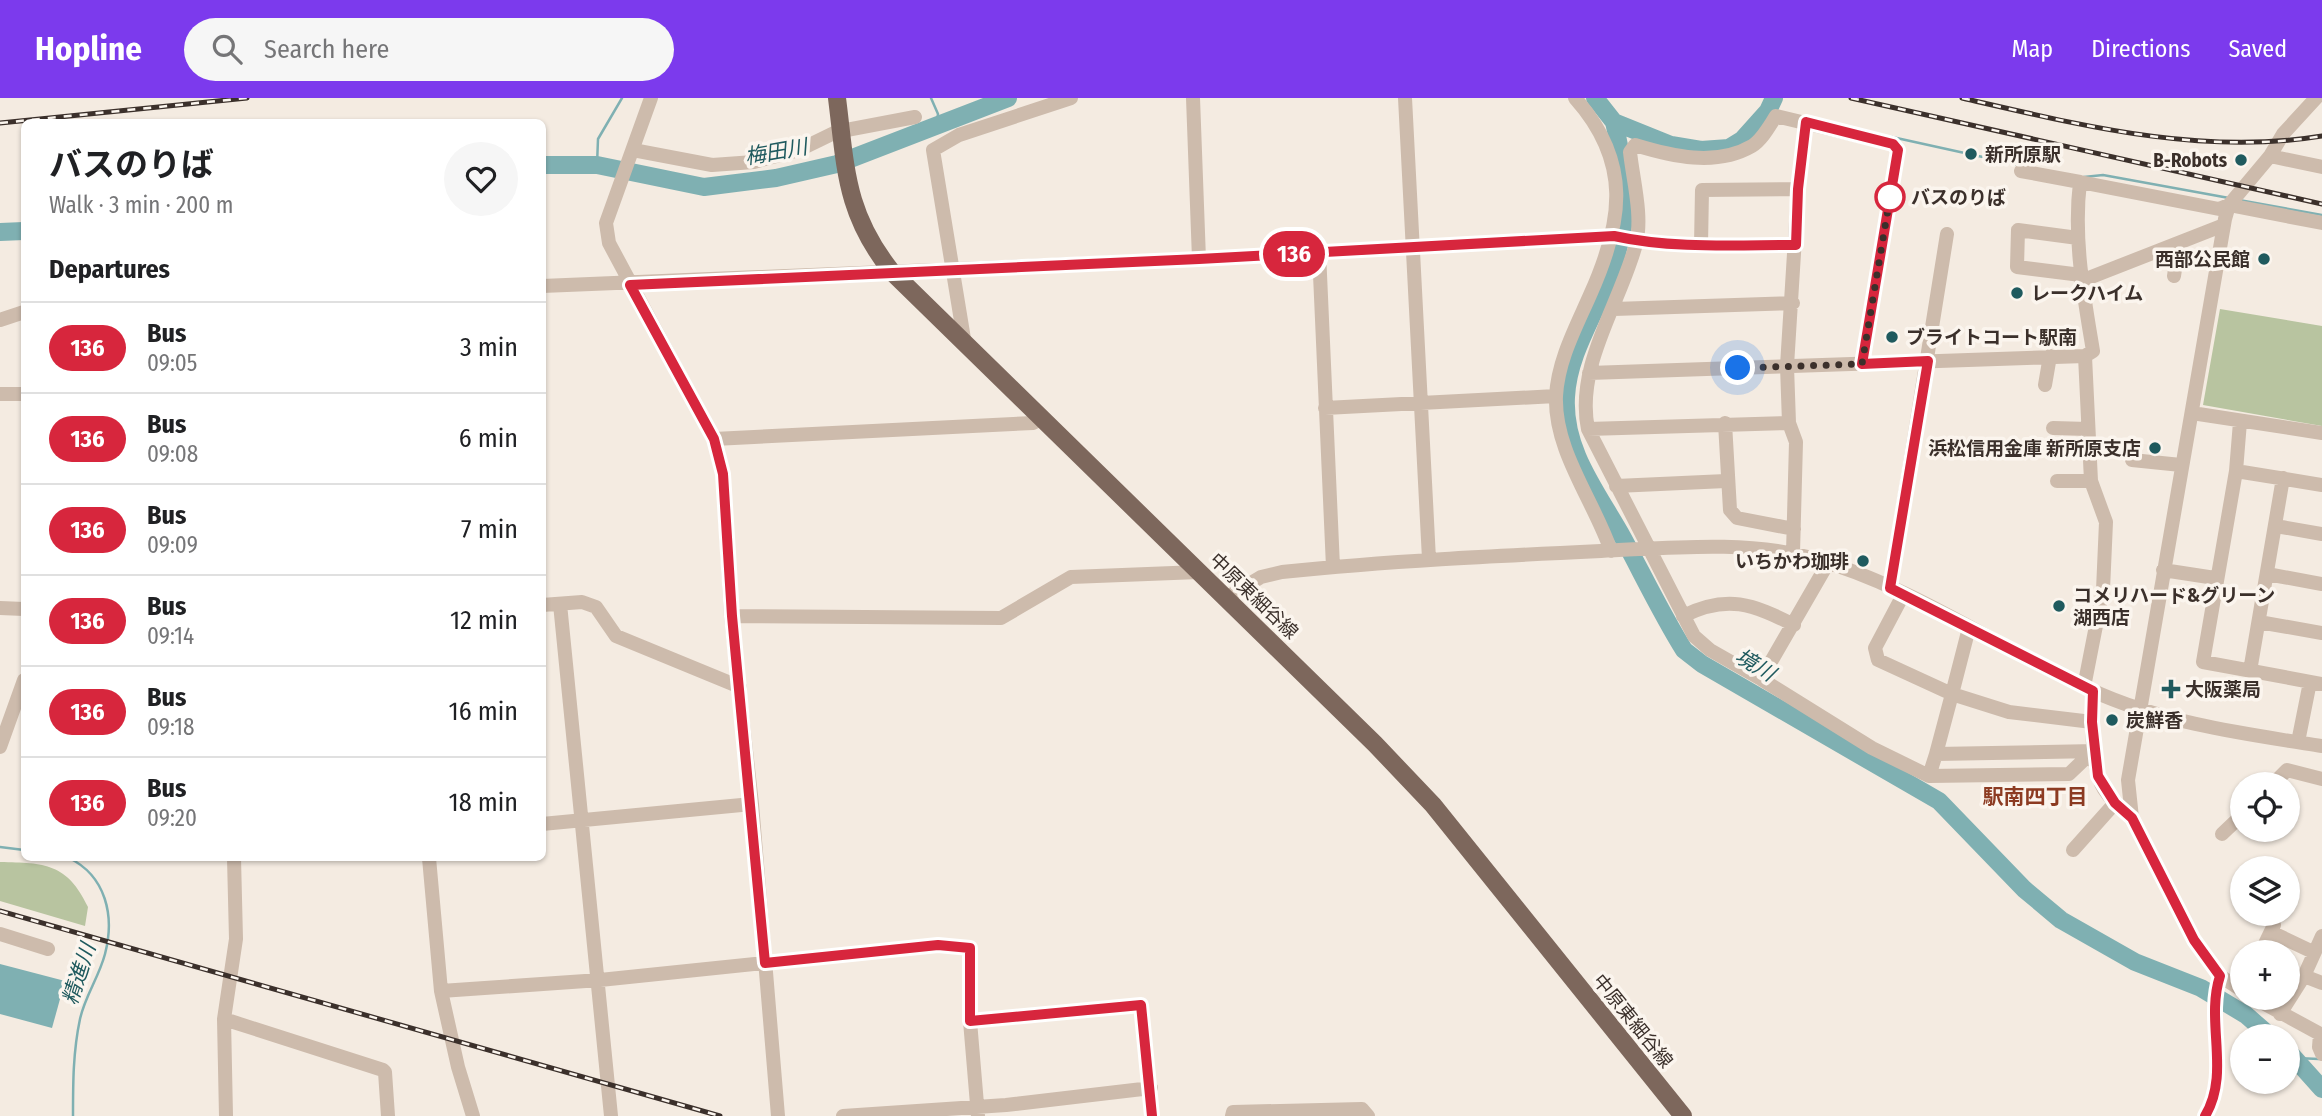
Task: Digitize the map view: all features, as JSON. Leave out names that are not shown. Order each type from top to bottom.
[{"type":"main road","name":"中原東細谷線","points":[[837,98],[846,176],[855,213],[870,245],[891,272],[1226,598],[1433,805],[1683,1116]]},
{"type":"street","points":[[651,98],[606,223],[609,243],[714,439],[723,474],[732,616],[752,804],[778,1116]]},
{"type":"street","points":[[965,345],[955,270],[933,149],[958,135],[1071,98]]},
{"type":"street","points":[[1193,98],[1199,259]]},
{"type":"street","points":[[1405,98],[1429,559]]},
{"type":"street","points":[[1575,98],[1604,136],[1613,160],[1618,200],[1614,236],[1570,338],[1556,396],[1563,441],[1615,550]]},
{"type":"street","points":[[2205,1116],[2217,1081],[2215,1010],[2218,981],[2132,818],[2128,780],[2138,709],[2224,225],[2233,201],[2247,181],[2270,156],[2283,134],[2316,98]]},
{"type":"street","points":[[1862,364],[1898,150],[1893,144],[1776,116],[1754,145],[1726,155],[1670,156],[1634,145],[1630,152],[1636,241],[1589,373],[1583,405],[1588,429],[1693,636],[1710,650],[1762,679],[1872,748],[1930,776],[2069,774],[2094,751]]},
{"type":"street","points":[[632,152],[712,164],[754,162],[799,150],[841,133],[915,117]]},
{"type":"street","points":[[1793,553],[1796,442],[1789,422],[1787,366],[1798,189],[1806,122]]},
{"type":"street","points":[[2270,156],[2322,167]]},
{"type":"street","points":[[2021,171],[2219,209],[2233,201],[2322,223]]},
{"type":"street","points":[[1589,373],[2085,356],[2093,351],[2081,278],[2078,238],[2080,183]]},
{"type":"street","points":[[1701,245],[1702,190],[1798,189]]},
{"type":"street","points":[[2078,238],[2018,230],[2017,267],[2081,278],[2224,225]]},
{"type":"street","points":[[1947,234],[1897,591],[1875,648],[1878,660],[1952,694],[2010,712],[2092,722]]},
{"type":"street","points":[[546,286],[630,285],[1199,259],[1614,236],[1636,241],[1701,245],[1796,245]]},
{"type":"street","points":[[2174,276],[2179,243]]},
{"type":"street","points":[[1319,253],[1333,567]]},
{"type":"street","points":[[1614,309],[1793,303]]},
{"type":"street","points":[[0,320],[21,313]]},
{"type":"street","points":[[2045,386],[2050,356]]},
{"type":"street","points":[[2085,356],[2091,481],[2106,522],[2103,590],[2089,689],[2094,751],[2098,776],[2115,803],[2132,818]]},
{"type":"street","points":[[0,394],[21,394]]},
{"type":"street","points":[[1325,408],[1556,396]]},
{"type":"street","points":[[2192,413],[2322,433]]},
{"type":"street","points":[[714,439],[1033,423],[1041,419]]},
{"type":"street","points":[[1588,429],[1789,422]]},
{"type":"street","points":[[2240,422],[2236,471],[2215,578],[2203,662],[2316,683],[2298,742]]},
{"type":"street","points":[[1725,423],[1726,481],[1730,510],[1737,518],[1794,529]]},
{"type":"street","points":[[2053,428],[2088,429]]},
{"type":"street","points":[[2010,449],[2089,451]]},
{"type":"street","points":[[2133,460],[2181,465]]},
{"type":"street","points":[[2236,471],[2322,485]]},
{"type":"street","points":[[2250,671],[2283,478]]},
{"type":"street","points":[[1616,486],[1726,481]]},
{"type":"street","points":[[2057,481],[2091,481]]},
{"type":"street","points":[[2276,526],[2322,534]]},
{"type":"street","points":[[1226,598],[1261,577],[1333,567],[1429,559],[1615,550],[1734,548],[1793,553],[1828,563],[1897,591],[2089,689],[2138,709],[2322,746]]},
{"type":"street","points":[[1762,679],[1828,563]]},
{"type":"street","points":[[2163,570],[2215,578]]},
{"type":"street","points":[[732,616],[1001,618],[1071,577],[1199,572]]},
{"type":"street","points":[[2267,574],[2322,584]]},
{"type":"street","points":[[546,605],[582,602],[596,607],[617,636],[740,687]]},
{"type":"street","points":[[1684,616],[1710,604],[1733,603],[1769,612],[1794,625]]},
{"type":"street","points":[[560,604],[600,979],[611,1116]]},
{"type":"street","points":[[0,608],[21,609]]},
{"type":"street","points":[[2259,622],[2322,633]]},
{"type":"street","points":[[1930,776],[1969,628]]},
{"type":"street","points":[[0,747],[21,688]]},
{"type":"street","points":[[1936,754],[2094,751]]},
{"type":"street","points":[[2300,774],[2322,779]]},
{"type":"street","points":[[2073,850],[2115,803]]},
{"type":"street","points":[[546,824],[752,804]]},
{"type":"street","points":[[2222,834],[2230,826]]},
{"type":"street","points":[[226,1116],[224,1019],[236,939],[234,861]]},
{"type":"street","points":[[429,861],[442,991],[458,1067],[473,1116]]},
{"type":"street","points":[[2267,940],[2273,928],[2293,940]]},
{"type":"street","points":[[0,934],[48,948]]},
{"type":"street","points":[[2280,1014],[2304,976],[2322,936]]},
{"type":"street","points":[[2300,944],[2313,952]]},
{"type":"street","points":[[442,991],[600,979],[938,945],[970,948],[970,1021],[978,1111]]},
{"type":"street","points":[[2304,976],[2322,983]]},
{"type":"street","points":[[2218,981],[2230,986]]},
{"type":"street","points":[[970,1021],[1141,1005],[1152,1116]]},
{"type":"street","points":[[2274,1010],[2321,1034],[2319,1047],[2322,1054]]},
{"type":"street","points":[[224,1019],[383,1070],[388,1116]]},
{"type":"street","points":[[843,1116],[978,1111],[1151,1088]]},
{"type":"street","points":[[1232,1116],[1233,1112],[1362,1109],[1368,1116]]},
{"type":"green space","points":[[2220,309],[2322,326],[2322,426],[2203,405]]},
{"type":"green space","points":[[0,862],[42,865],[63,874],[80,892],[88,907],[85,926],[0,901]]},
{"type":"water","points":[[0,964],[65,981],[52,1028],[0,1014]]},
{"type":"waterway","points":[[597,165],[598,139],[622,98]]},
{"type":"waterway","points":[[931,98],[938,114],[936,128]]},
{"type":"waterway","name":"梅田川","points":[[546,165],[597,165],[704,187],[776,178],[837,164],[1008,98]]},
{"type":"waterway","name":"梅田川","points":[[1595,98],[1614,122],[1671,145],[1701,150],[1729,148],[1742,140],[1768,111],[1774,98]]},
{"type":"waterway","name":"境川","points":[[1614,122],[1625,189],[1623,227],[1612,269],[1571,369],[1566,397],[1567,417],[1570,435],[1584,471],[1684,650],[1702,664],[1939,801],[2024,889],[2061,920],[2135,962],[2201,988],[2256,1024]]},
{"type":"waterway","points":[[1892,137],[2019,165]]},
{"type":"waterway","points":[[2084,177],[2103,175],[2229,198]]},
{"type":"waterway","points":[[2239,200],[2322,215]]},
{"type":"waterway","name":"梅田川","points":[[0,232],[21,231]]},
{"type":"waterway","name":"精進川","points":[[0,847],[21,850]]},
{"type":"waterway","name":"精進川","points":[[73,1116],[78,1031],[82,1011],[105,954],[109,926],[105,898],[99,886],[92,875],[74,861]]},
{"type":"waterway","points":[[2300,1058],[2319,1059]]},
{"type":"waterway","name":"境川","points":[[2300,1064],[2322,1089]]},
{"type":"railway","points":[[40,119],[247,98]]},
{"type":"railway","points":[[1851,98],[2322,204]]},
{"type":"railway","points":[[1962,98],[2096,127],[2186,140],[2277,141],[2322,136]]},
{"type":"railway","points":[[0,123],[21,121]]},
{"type":"railway","points":[[0,911],[720,1116]]},
{"type":"bus line","name":"136","points":[[1152,1116],[1141,1005],[970,1021],[970,948],[938,945],[765,963],[750,780],[732,616],[723,474],[714,439],[630,285],[1199,259],[1614,236],[1636,241],[1701,245],[1796,245],[1798,189],[1806,122],[1893,144],[1898,150],[1862,364],[1928,361],[1890,588],[2093,691],[2092,722],[2098,776],[2115,803],[2132,818],[2194,940],[2208,963],[2220,976],[2215,1010],[2217,1081],[2214,1098],[2205,1116]]},
{"type":"place","name":"新所原駅","points":[[1971,154]]},
{"type":"place","name":"B-Robots","points":[[2241,160]]},
{"type":"place","name":"バスのりば","points":[[1890,197]]},
{"type":"place","name":"西部公民館","points":[[2264,259]]},
{"type":"place","name":"レークハイム","points":[[2017,293]]},
{"type":"place","name":"ブライトコート駅南","points":[[1892,337]]},
{"type":"place","name":"浜松信用金庫 新所原支店","points":[[2155,448]]},
{"type":"place","name":"いちかわ珈琲","points":[[1863,561]]},
{"type":"place","name":"コメリハード&グリーン 湖西店","points":[[2059,606]]},
{"type":"place","name":"大阪薬局","points":[[2171,689]]},
{"type":"place","name":"炭鮮香","points":[[2112,720]]},
{"type":"district","name":"駅南四丁目","points":[[2035,797]]},
{"type":"route","points":[[1738,368],[1862,364],[1890,197]]}]
